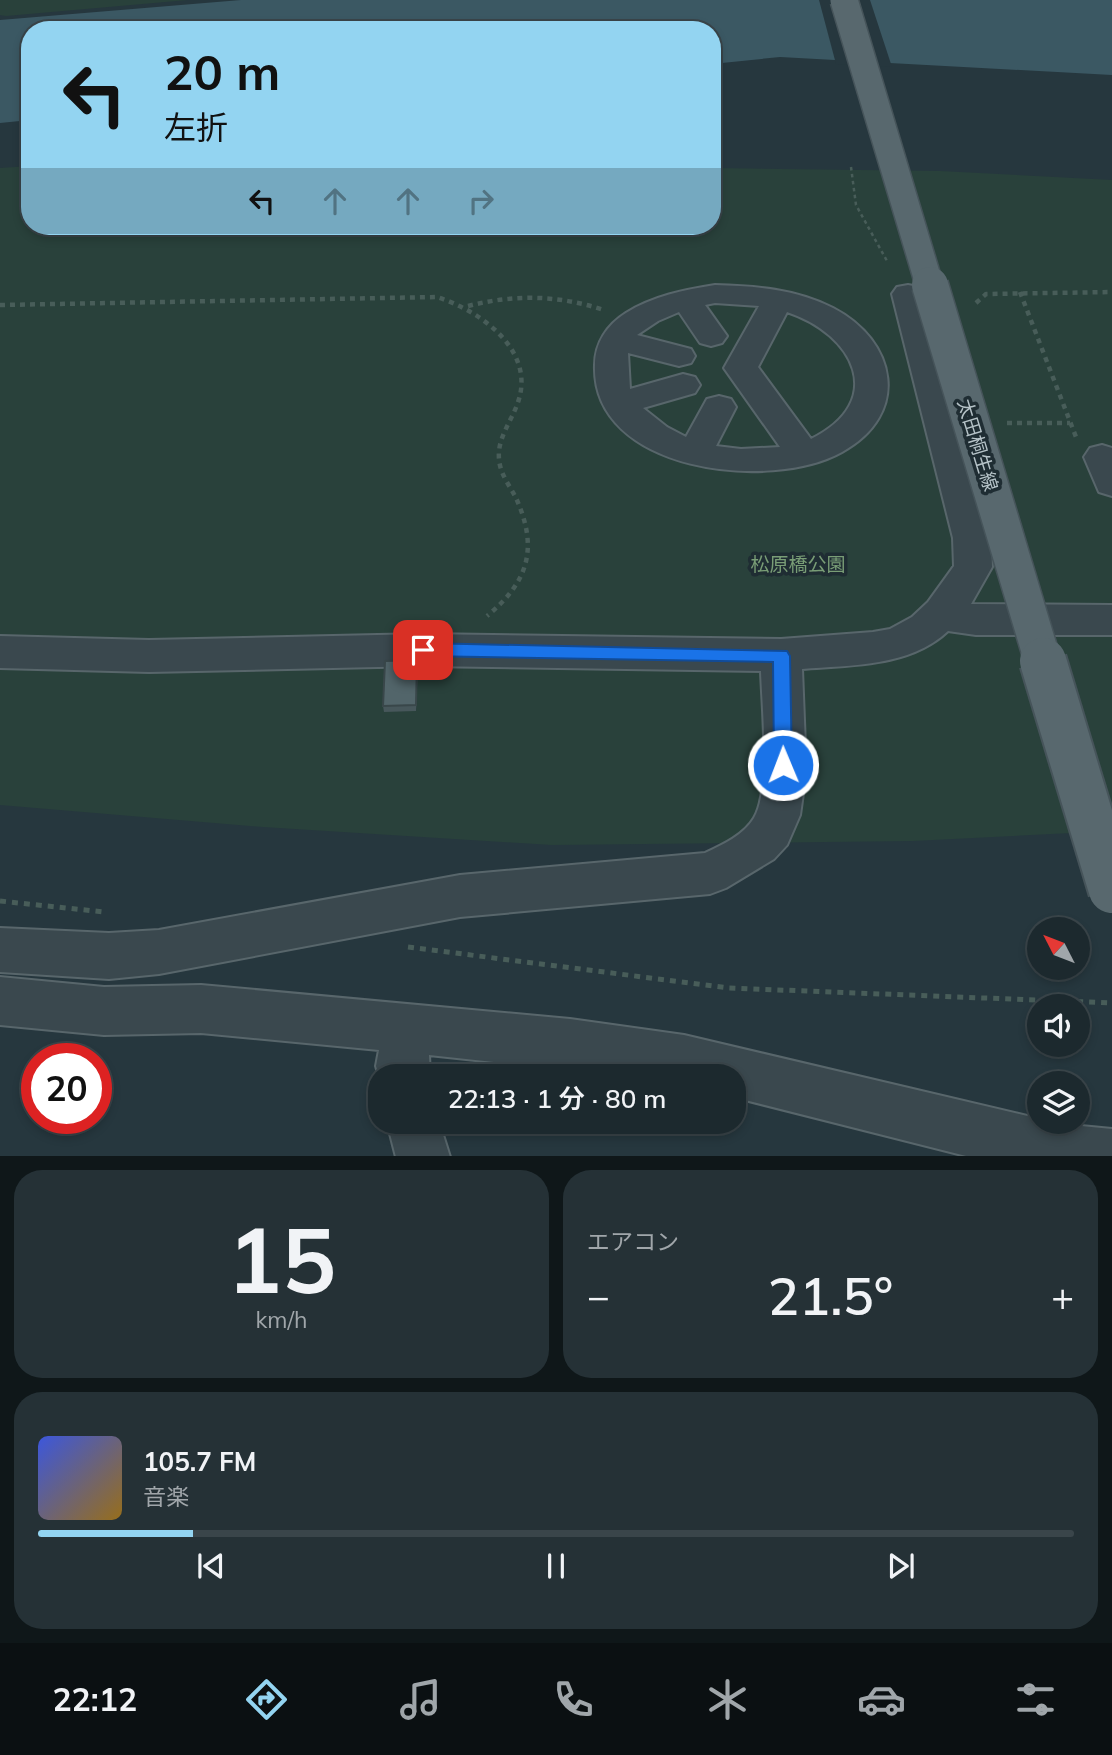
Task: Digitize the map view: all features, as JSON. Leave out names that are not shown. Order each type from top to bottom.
[{"type":"main road","name":"太田桐生線","points":[[844,0],[1112,890]]},
{"type":"street","points":[[715,294],[746,294],[778,299],[811,310],[840,327],[861,348],[872,372],[872,397],[860,421],[837,441],[804,455],[756,461],[731,461],[695,453],[666,442],[642,427],[619,404],[611,382],[611,360],[625,331],[657,309],[685,299],[715,294]]},
{"type":"street","points":[[0,652],[149,656],[423,650],[781,656],[873,648],[899,642],[926,628],[942,613],[973,567],[972,538],[908,295]]},
{"type":"street","points":[[685,299],[711,336]]},
{"type":"street","points":[[778,299],[741,368],[804,455]]},
{"type":"street","points":[[619,404],[681,371],[625,331]]},
{"type":"street","points":[[695,453],[719,407]]},
{"type":"street","points":[[942,613],[954,618],[976,620],[1112,620]]},
{"type":"street","points":[[0,950],[109,956],[159,952],[460,896],[710,873],[744,857],[770,832],[778,816],[784,793],[781,656]]},
{"type":"street","points":[[0,1001],[104,1012],[201,1009],[406,1053],[570,1044],[684,1060],[1027,1144],[1110,1156]]},
{"type":"street","points":[[416,1134],[423,1156]]},
{"type":"path","points":[[851,167],[850,182],[856,207],[908,295]]},
{"type":"path","points":[[1020,292],[1084,457],[1106,468]]},
{"type":"path","points":[[976,303],[986,294],[1112,292]]},
{"type":"path","points":[[467,307],[523,296],[551,298],[594,307],[625,331]]},
{"type":"path","points":[[0,304],[437,297],[467,307],[502,337],[518,360],[522,379],[521,396],[504,429],[499,464],[519,505],[527,530],[528,563],[521,583],[507,601],[485,618]]},
{"type":"path","points":[[0,901],[108,912]]},
{"type":"path","points":[[396,945],[729,988],[1112,1003]]},
{"type":"green space","points":[[0,0],[188,0],[6,16],[0,15]]},
{"type":"green space","name":"松原橋公園","points":[[21,167],[21,235],[721,235],[721,168],[940,171],[1112,180],[1112,831],[913,841],[552,845],[263,827],[0,805],[0,168]]},
{"type":"water","points":[[241,0],[1112,0],[1112,75],[780,57],[721,63],[721,21],[21,21],[21,121],[0,123],[0,20]]},
{"type":"pier","points":[[819,0],[870,0],[892,67],[836,64]]},
{"type":"building","points":[[417,660],[416,705],[383,706],[385,661]]},
{"type":"route","points":[[423,650],[781,656],[783,765]]}]
